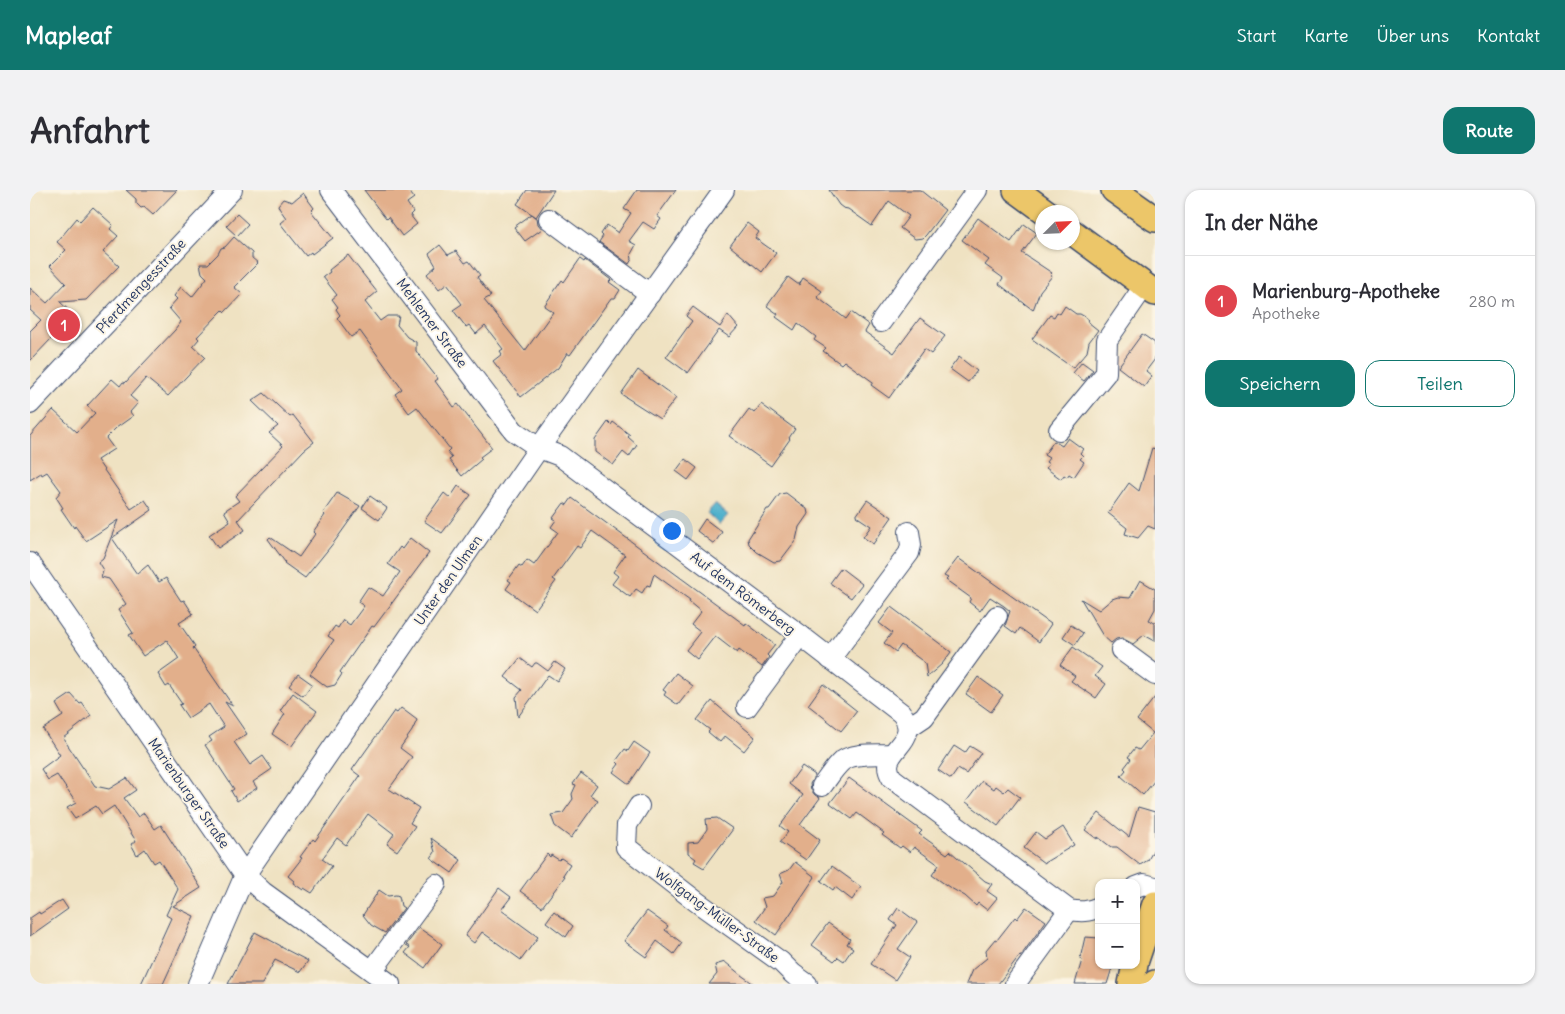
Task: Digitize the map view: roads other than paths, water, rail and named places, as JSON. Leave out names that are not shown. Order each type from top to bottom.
[{"type":"main road","points":[[1016,190],[1036,205]]},
{"type":"main road","points":[[1114,190],[1155,220]]},
{"type":"main road","points":[[1080,238],[1150,289]]},
{"type":"main road","points":[[1140,948],[1155,904]]},
{"type":"main road","points":[[1131,984],[1133,969]]},
{"type":"street","name":"Pferdmengesstraße","points":[[30,404],[232,190]]},
{"type":"street","name":"Mehlemer Straße","points":[[331,190],[514,431],[539,448]]},
{"type":"street","name":"Unter den Ulmen","points":[[198,984],[245,875],[539,448],[724,190]]},
{"type":"street","points":[[881,322],[977,190]]},
{"type":"street","points":[[549,219],[650,294]]},
{"type":"street","points":[[1059,430],[1106,373],[1107,340],[1150,289]]},
{"type":"street","name":"Auf dem Römerberg","points":[[539,448],[560,456],[800,635],[901,713],[909,727]]},
{"type":"street","points":[[830,659],[909,553],[911,545],[909,532]]},
{"type":"street","name":"Marienburger Straße","points":[[30,562],[245,875],[264,892],[390,984]]},
{"type":"street","points":[[997,616],[924,718],[909,727],[908,734],[892,754],[888,765],[888,772],[892,778],[1069,910],[1090,911],[1095,909]]},
{"type":"street","name":"Auf dem Römerberg","points":[[747,707],[800,635]]},
{"type":"street","points":[[1122,650],[1155,675]]},
{"type":"street","points":[[822,786],[845,759],[854,756],[892,754]]},
{"type":"street","name":"Wolfgang-Müller-Straße","points":[[640,806],[627,825],[626,847],[697,902],[781,962],[807,984]]},
{"type":"street","points":[[372,971],[436,884]]},
{"type":"street","points":[[1140,886],[1144,884],[1155,887]]},
{"type":"street","points":[[1015,984],[1069,910]]},
{"type":"water","points":[[715,504],[728,515],[719,525],[707,513]]},
{"type":"place","name":"Marienburg-Apotheke","points":[[64,325]]}]
